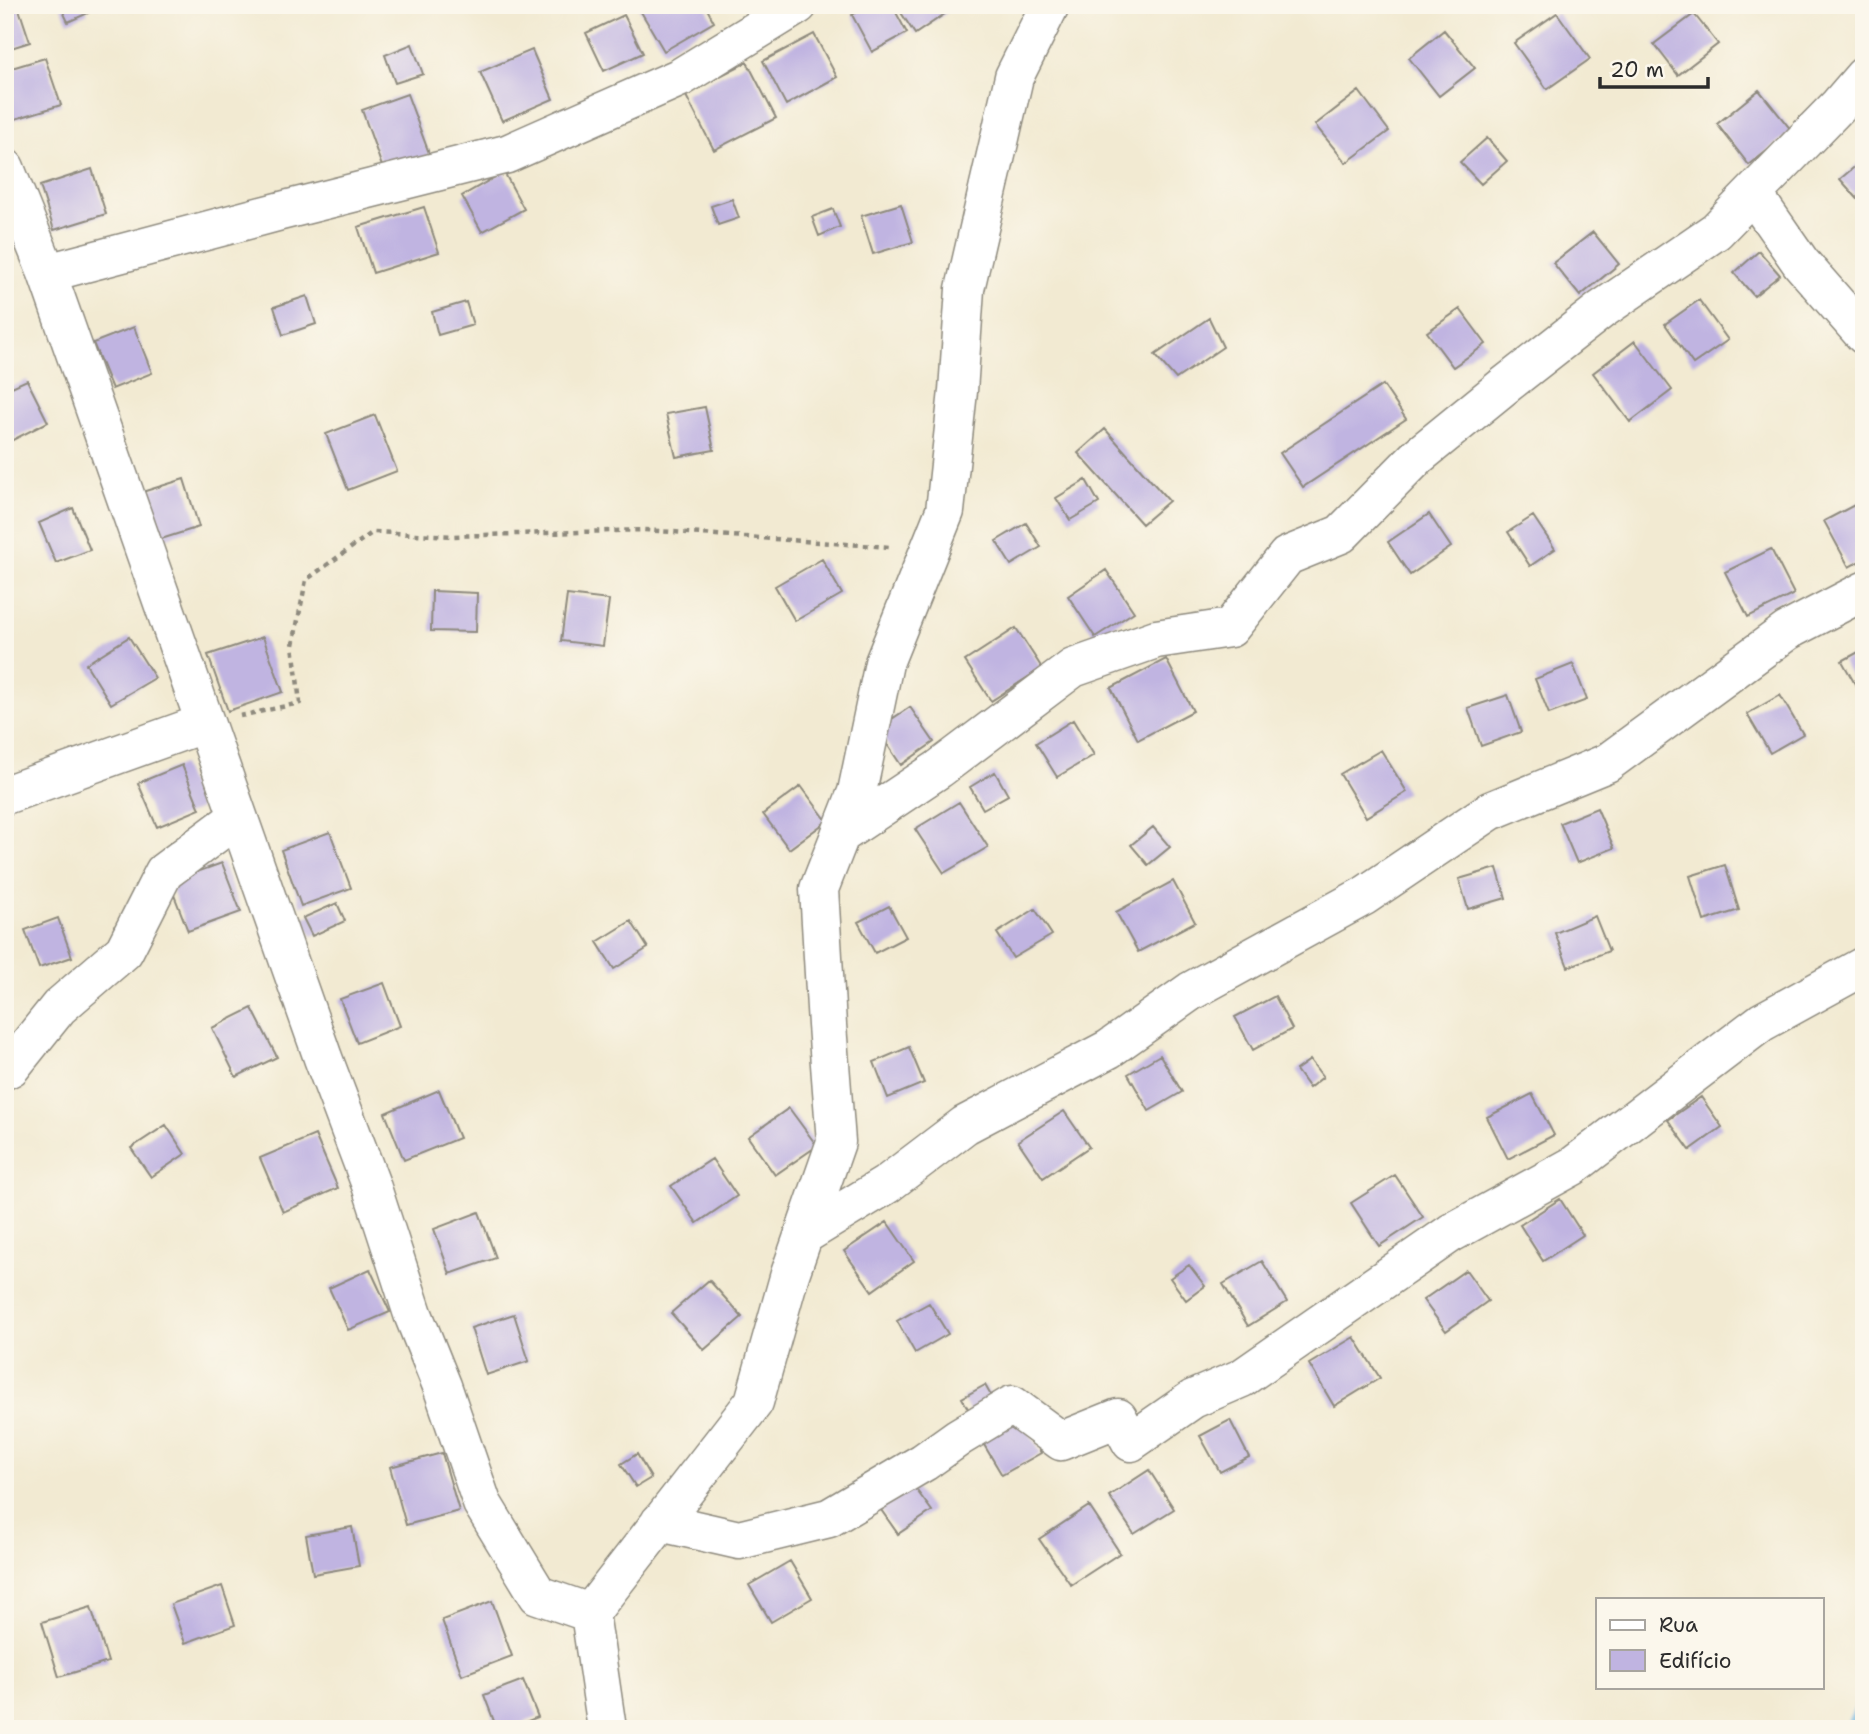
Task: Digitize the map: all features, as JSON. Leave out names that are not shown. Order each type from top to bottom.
[{"type":"street","points":[[47,273],[507,154],[681,77],[798,5]]},
{"type":"street","points":[[607,1729],[590,1613],[754,1402],[790,1274],[836,1142],[819,889],[857,792],[884,663],[945,511],[958,391],[965,289],[1014,77],[1050,5]]},
{"type":"street","points":[[839,835],[939,769],[1073,668],[1156,639],[1230,628],[1287,556],[1341,534],[1418,456],[1601,310],[1716,231],[1839,106],[1864,76]]},
{"type":"street","points":[[5,168],[47,273],[482,1503],[538,1595],[590,1613]]},
{"type":"street","points":[[1753,194],[1801,263],[1864,335]]},
{"type":"street","points":[[804,1235],[886,1185],[965,1125],[1109,1049],[1191,990],[1364,895],[1490,811],[1607,763],[1787,631],[1864,591]]},
{"type":"street","points":[[5,795],[205,723]]},
{"type":"street","points":[[5,1070],[11,1067],[59,1007],[124,951],[163,872],[238,817]]},
{"type":"street","points":[[660,1522],[739,1540],[829,1518],[924,1462],[1012,1405],[1060,1441],[1118,1419],[1131,1442],[1193,1399],[1242,1378],[1451,1233],[1573,1166],[1762,1022],[1864,967]]},
{"type":"path","points":[[205,723],[300,702],[293,645],[306,580],[373,532],[452,536],[644,530],[929,550]]},
{"type":"building","points":[[60,5],[84,5],[88,13],[68,22]]},
{"type":"building","points":[[637,5],[705,5],[714,22],[664,51]]},
{"type":"building","points":[[870,5],[892,5],[907,33],[872,52],[852,15]]},
{"type":"building","points":[[896,5],[958,5],[915,34]]},
{"type":"building","points":[[18,6],[30,42],[5,50],[5,10]]},
{"type":"building","points":[[1557,13],[1590,59],[1547,89],[1514,43]]},
{"type":"building","points":[[1694,14],[1718,44],[1678,75],[1654,44]]},
{"type":"building","points":[[624,15],[643,53],[604,71],[586,33]]},
{"type":"building","points":[[1444,30],[1475,68],[1439,96],[1409,58]]},
{"type":"building","points":[[814,34],[837,77],[786,105],[763,61]]},
{"type":"building","points":[[412,44],[423,74],[395,83],[385,55]]},
{"type":"building","points":[[532,50],[553,99],[502,121],[480,72]]},
{"type":"building","points":[[45,58],[61,105],[12,120],[5,99],[5,70]]},
{"type":"building","points":[[747,62],[776,118],[714,150],[685,94]]},
{"type":"building","points":[[1759,90],[1792,131],[1749,165],[1717,124]]},
{"type":"building","points":[[1359,91],[1389,131],[1346,163],[1315,125]]},
{"type":"building","points":[[407,94],[430,156],[384,172],[362,110]]},
{"type":"building","points":[[1487,138],[1507,161],[1481,184],[1460,162]]},
{"type":"building","points":[[1864,159],[1864,206],[1840,179]]},
{"type":"building","points":[[92,169],[106,214],[54,230],[40,186]]},
{"type":"building","points":[[504,172],[524,209],[482,232],[462,196]]},
{"type":"building","points":[[732,199],[739,218],[718,225],[711,206]]},
{"type":"building","points":[[901,204],[913,242],[873,254],[861,216]]},
{"type":"building","points":[[424,207],[439,252],[373,273],[358,227]]},
{"type":"building","points":[[833,209],[840,227],[819,236],[812,217]]},
{"type":"building","points":[[1593,232],[1619,264],[1580,296],[1553,263]]},
{"type":"building","points":[[1759,251],[1780,275],[1754,296],[1734,273]]},
{"type":"building","points":[[307,296],[316,324],[283,335],[274,307]]},
{"type":"building","points":[[1699,300],[1728,340],[1693,364],[1665,324]]},
{"type":"building","points":[[466,302],[473,325],[438,335],[432,312]]},
{"type":"building","points":[[1460,309],[1486,344],[1453,367],[1427,332]]},
{"type":"building","points":[[1209,318],[1223,347],[1176,379],[1155,355]]},
{"type":"building","points":[[134,327],[152,373],[112,389],[93,343]]},
{"type":"building","points":[[1635,341],[1672,390],[1630,422],[1593,373]]},
{"type":"building","points":[[27,380],[48,422],[7,443],[5,390]]},
{"type":"building","points":[[1383,385],[1406,419],[1303,487],[1280,453]]},
{"type":"building","points":[[705,407],[714,450],[676,457],[666,414]]},
{"type":"building","points":[[375,415],[397,471],[348,490],[326,434]]},
{"type":"building","points":[[1105,429],[1169,501],[1142,524],[1078,453]]},
{"type":"building","points":[[184,479],[199,527],[155,541],[139,493]]},
{"type":"building","points":[[1086,480],[1099,503],[1070,520],[1056,498]]},
{"type":"building","points":[[1864,500],[1864,559],[1849,567],[1824,521]]},
{"type":"building","points":[[73,508],[90,550],[56,563],[39,523]]},
{"type":"building","points":[[1429,514],[1451,547],[1410,575],[1388,542]]},
{"type":"building","points":[[1533,516],[1555,549],[1530,566],[1508,532]]},
{"type":"building","points":[[1026,523],[1041,547],[1011,565],[996,541]]},
{"type":"building","points":[[1771,549],[1794,594],[1748,617],[1725,572]]},
{"type":"building","points":[[822,559],[842,594],[795,621],[775,586]]},
{"type":"building","points":[[1106,570],[1134,612],[1095,637],[1068,596]]},
{"type":"building","points":[[432,591],[477,593],[476,632],[431,631]]},
{"type":"building","points":[[567,595],[609,600],[603,646],[561,641]]},
{"type":"building","points":[[1016,628],[1042,668],[991,701],[965,661]]},
{"type":"building","points":[[129,637],[155,678],[111,704],[86,664]]},
{"type":"building","points":[[263,637],[283,692],[228,711],[208,655]]},
{"type":"building","points":[[1864,649],[1864,700],[1842,661]]},
{"type":"building","points":[[1166,659],[1193,711],[1138,740],[1111,688]]},
{"type":"building","points":[[1573,664],[1587,700],[1549,714],[1535,679]]},
{"type":"building","points":[[1508,695],[1521,732],[1481,746],[1468,708]]},
{"type":"building","points":[[1780,695],[1803,734],[1770,753],[1747,714]]},
{"type":"building","points":[[910,707],[934,742],[901,765],[877,729]]},
{"type":"building","points":[[1073,720],[1094,755],[1057,777],[1036,743]]},
{"type":"building","points":[[1381,750],[1407,792],[1366,817],[1340,774]]},
{"type":"building","points":[[182,765],[200,809],[157,827],[138,783]]},
{"type":"building","points":[[995,772],[1008,795],[983,809],[970,787]]},
{"type":"building","points":[[801,786],[827,821],[789,849],[763,814]]},
{"type":"building","points":[[959,802],[988,847],[944,873],[915,829]]},
{"type":"building","points":[[1597,808],[1614,848],[1577,863],[1560,823]]},
{"type":"building","points":[[1153,827],[1170,847],[1148,865],[1131,845]]},
{"type":"building","points":[[330,832],[351,888],[301,906],[281,850]]},
{"type":"building","points":[[222,863],[241,912],[188,931],[169,882]]},
{"type":"building","points":[[1725,865],[1739,910],[1704,921],[1690,876]]},
{"type":"building","points":[[1497,868],[1506,898],[1468,909],[1459,879]]},
{"type":"building","points":[[1173,881],[1195,922],[1138,952],[1116,912]]},
{"type":"building","points":[[337,903],[345,921],[312,936],[303,918]]},
{"type":"building","points":[[889,906],[906,937],[875,953],[858,922]]},
{"type":"building","points":[[1035,909],[1052,935],[1013,958],[997,933]]},
{"type":"building","points":[[1595,916],[1609,951],[1568,967],[1555,933]]},
{"type":"building","points":[[58,918],[72,957],[39,968],[25,930]]},
{"type":"building","points":[[631,921],[648,948],[614,969],[597,942]]},
{"type":"building","points":[[384,983],[400,1026],[357,1043],[340,999]]},
{"type":"building","points":[[1275,996],[1292,1029],[1253,1050],[1235,1017]]},
{"type":"building","points":[[252,1008],[277,1057],[236,1077],[212,1028]]},
{"type":"building","points":[[909,1047],[924,1083],[888,1098],[874,1062]]},
{"type":"building","points":[[1160,1055],[1182,1092],[1149,1111],[1128,1074]]},
{"type":"building","points":[[1310,1060],[1323,1077],[1309,1088],[1296,1070]]},
{"type":"building","points":[[439,1090],[459,1138],[404,1160],[385,1113]]},
{"type":"building","points":[[1532,1094],[1554,1135],[1508,1159],[1487,1117]]},
{"type":"building","points":[[1701,1097],[1722,1127],[1690,1150],[1668,1120]]},
{"type":"building","points":[[789,1108],[817,1146],[775,1175],[748,1137]]},
{"type":"building","points":[[1064,1111],[1089,1147],[1043,1178],[1018,1141]]},
{"type":"building","points":[[166,1125],[185,1154],[151,1177],[131,1148]]},
{"type":"building","points":[[315,1135],[338,1188],[283,1212],[260,1158]]},
{"type":"building","points":[[712,1159],[737,1196],[697,1223],[671,1186]]},
{"type":"building","points":[[1395,1175],[1423,1217],[1379,1246],[1351,1203]]},
{"type":"building","points":[[1560,1199],[1583,1235],[1543,1261],[1520,1225]]},
{"type":"building","points":[[479,1212],[496,1258],[450,1274],[434,1229]]},
{"type":"building","points":[[887,1222],[914,1261],[872,1291],[844,1251]]},
{"type":"building","points":[[1262,1261],[1287,1302],[1248,1326],[1223,1284]]},
{"type":"building","points":[[1189,1265],[1205,1286],[1186,1300],[1170,1278]]},
{"type":"building","points":[[370,1269],[390,1312],[348,1330],[329,1288]]},
{"type":"building","points":[[1466,1270],[1488,1301],[1446,1331],[1423,1300]]},
{"type":"building","points":[[709,1280],[742,1317],[704,1350],[671,1313]]},
{"type":"building","points":[[929,1303],[948,1334],[915,1353],[897,1321]]},
{"type":"building","points":[[514,1314],[529,1361],[486,1375],[471,1328]]},
{"type":"building","points":[[1354,1337],[1380,1378],[1334,1406],[1309,1364]]},
{"type":"building","points":[[985,1385],[994,1401],[971,1414],[962,1398]]},
{"type":"building","points":[[1019,1415],[1041,1453],[1002,1475],[980,1438]]},
{"type":"building","points":[[1230,1420],[1249,1457],[1220,1472],[1200,1436]]},
{"type":"building","points":[[442,1453],[459,1511],[406,1525],[390,1467]]},
{"type":"building","points":[[637,1454],[651,1478],[636,1487],[621,1464]]},
{"type":"building","points":[[1149,1470],[1174,1509],[1134,1534],[1109,1496]]},
{"type":"building","points":[[912,1484],[932,1511],[898,1534],[879,1507]]},
{"type":"building","points":[[1089,1506],[1120,1553],[1071,1585],[1039,1539]]},
{"type":"building","points":[[352,1527],[359,1566],[313,1574],[306,1535]]},
{"type":"building","points":[[790,1561],[812,1598],[771,1622],[749,1585]]},
{"type":"building","points":[[222,1586],[235,1625],[185,1643],[171,1604]]},
{"type":"building","points":[[492,1601],[512,1656],[462,1675],[442,1620]]},
{"type":"building","points":[[91,1607],[108,1662],[59,1677],[42,1622]]},
{"type":"building","points":[[523,1680],[538,1717],[508,1729],[497,1729],[484,1695]]},
{"type":"waterway","points":[[1849,1729],[1864,1698]]}]
